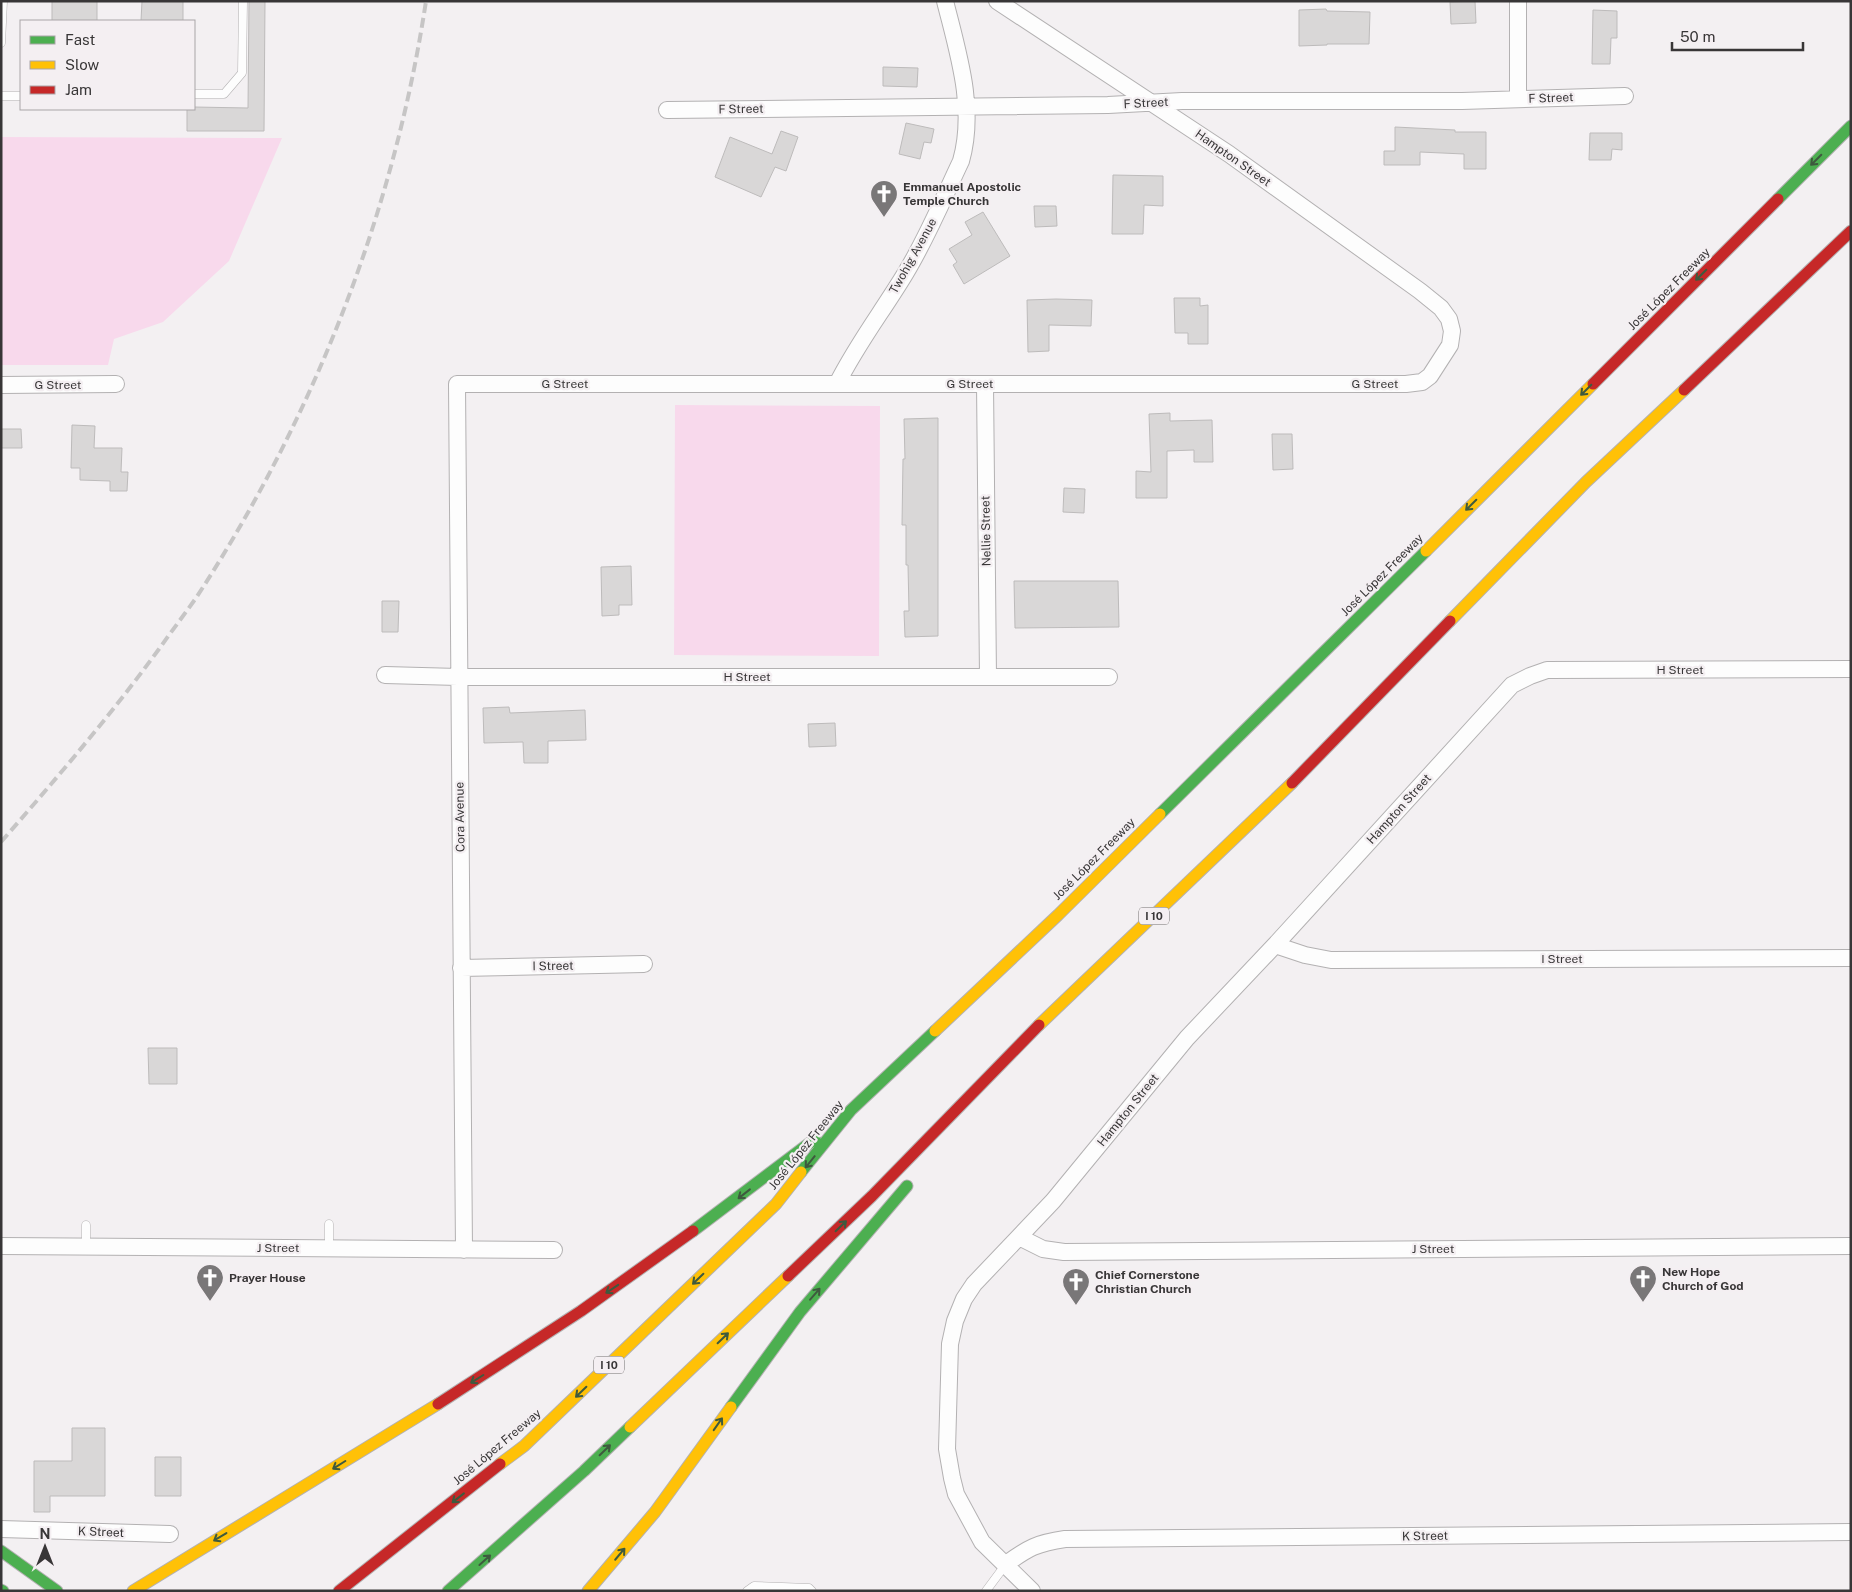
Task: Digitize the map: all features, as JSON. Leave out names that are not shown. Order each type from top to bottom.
[{"type":"main road","name":"José López Freeway","points":[[339,1591],[524,1446],[776,1204],[851,1110],[1058,915],[1851,126]]},
{"type":"main road","name":"I 10","points":[[448,1591],[584,1471],[858,1210],[998,1066],[1278,797],[1586,482],[1851,231]]},
{"type":"main road","points":[[947,1136],[998,1066]]},
{"type":"main road","points":[[133,1591],[501,1364],[616,1286],[727,1207],[851,1110]]},
{"type":"main road","points":[[588,1591],[655,1512],[800,1312],[912,1180]]},
{"type":"main road","points":[[1,1551],[57,1591]]},
{"type":"street","name":"Twohig Avenue","points":[[837,384],[863,338],[921,245],[961,161],[964,148],[967,106],[960,63],[945,1]]},
{"type":"street","name":"Hampton Street","points":[[997,1],[1229,154],[1420,292],[1441,308],[1449,319],[1452,331]]},
{"type":"street","points":[[1518,1],[1518,98]]},
{"type":"street","name":"F Street","points":[[667,110],[1108,105],[1182,100],[1462,100],[1625,96]]},
{"type":"street","name":"G Street","points":[[457,384],[1406,384],[1422,382],[1430,376],[1450,345],[1452,331]]},
{"type":"street","name":"G Street","points":[[1,385],[116,384]]},
{"type":"street","name":"Cora Avenue","points":[[457,384],[464,1250]]},
{"type":"street","name":"Nellie Street","points":[[985,384],[988,677]]},
{"type":"street","name":"H Street","points":[[1512,685],[1547,670],[1851,669]]},
{"type":"street","name":"H Street","points":[[385,675],[458,677],[1109,677]]},
{"type":"street","name":"Hampton Street","points":[[1032,1591],[982,1542],[956,1494],[952,1478],[947,1449],[950,1344],[955,1321],[964,1299],[974,1284],[1053,1201],[1187,1038],[1275,945],[1512,685]]},
{"type":"street","name":"I Street","points":[[1275,945],[1305,955],[1331,960],[1851,958]]},
{"type":"street","name":"I Street","points":[[461,968],[644,964]]},
{"type":"street","name":"J Street","points":[[1019,1237],[1043,1249],[1064,1252],[1851,1246]]},
{"type":"street","name":"J Street","points":[[1,1246],[554,1250]]},
{"type":"street","name":"K Street","points":[[1,1529],[170,1534]]},
{"type":"street","name":"K Street","points":[[1006,1564],[1027,1549],[1043,1542],[1065,1539],[1851,1532]]},
{"type":"lane","points":[[1,43],[3,1]]},
{"type":"lane","points":[[195,94],[224,94],[242,73],[243,1]]},
{"type":"lane","points":[[1,96],[20,96]]},
{"type":"lane","points":[[330,1224],[330,1249]]},
{"type":"lane","points":[[86,1225],[86,1247]]},
{"type":"lane","points":[[986,1591],[1006,1564]]},
{"type":"lane","points":[[747,1591],[754,1586],[809,1588],[812,1591]]},
{"type":"shaded area","points":[[1,137],[282,138],[229,261],[163,322],[114,339],[108,365],[1,365]]},
{"type":"shaded area","points":[[675,405],[880,406],[879,656],[674,655]]},
{"type":"building","points":[[52,1],[97,1],[97,20],[52,20]]},
{"type":"building","points":[[142,1],[183,1],[183,20],[141,20]]},
{"type":"building","points":[[249,1],[265,1],[264,131],[187,131],[187,110],[195,110],[195,107],[248,108]]},
{"type":"building","points":[[1475,1],[1476,23],[1451,24],[1450,2]]},
{"type":"building","points":[[1326,9],[1327,11],[1370,12],[1369,44],[1299,46],[1299,10]]},
{"type":"building","points":[[1593,10],[1617,11],[1617,38],[1611,38],[1610,64],[1592,64]]},
{"type":"building","points":[[883,67],[918,68],[917,87],[883,86]]},
{"type":"building","points":[[906,123],[934,129],[931,143],[924,142],[920,159],[899,154]]},
{"type":"building","points":[[1395,127],[1455,130],[1455,132],[1486,132],[1486,169],[1464,169],[1464,154],[1420,152],[1420,165],[1384,165],[1384,151],[1395,151]]},
{"type":"building","points":[[781,131],[798,137],[786,171],[775,167],[761,197],[715,177],[730,137],[772,154]]},
{"type":"building","points":[[1590,133],[1622,133],[1622,150],[1612,149],[1611,160],[1589,160]]},
{"type":"building","points":[[1113,175],[1163,176],[1163,206],[1144,205],[1143,234],[1112,234]]},
{"type":"building","points":[[1034,206],[1056,206],[1057,226],[1035,227]]},
{"type":"building","points":[[983,212],[1010,256],[964,284],[953,265],[957,262],[949,249],[972,235],[965,222]]},
{"type":"building","points":[[1174,298],[1200,298],[1200,306],[1208,305],[1208,344],[1188,344],[1188,333],[1175,333]]},
{"type":"building","points":[[1027,300],[1092,300],[1091,326],[1049,325],[1049,351],[1028,352]]},
{"type":"building","points":[[1170,413],[1170,421],[1212,420],[1213,462],[1194,462],[1194,450],[1167,451],[1167,498],[1136,498],[1136,471],[1151,472],[1149,414]]},
{"type":"building","points":[[938,418],[938,636],[905,637],[904,611],[909,611],[906,525],[902,525],[903,459],[905,459],[904,419]]},
{"type":"building","points":[[72,425],[95,426],[94,448],[122,448],[121,472],[128,472],[127,491],[110,491],[110,481],[80,480],[80,468],[71,468]]},
{"type":"building","points":[[1,429],[21,429],[22,448],[1,448]]},
{"type":"building","points":[[1272,434],[1292,434],[1293,469],[1273,470]]},
{"type":"building","points":[[1064,488],[1085,489],[1084,513],[1063,512]]},
{"type":"building","points":[[631,566],[632,605],[619,605],[619,615],[602,616],[601,567]]},
{"type":"building","points":[[1014,581],[1118,581],[1119,627],[1015,628]]},
{"type":"building","points":[[382,601],[399,601],[398,632],[382,632]]},
{"type":"building","points":[[509,707],[510,713],[585,710],[586,740],[548,741],[548,763],[524,763],[523,742],[484,743],[483,708]]},
{"type":"building","points":[[835,723],[836,746],[809,747],[808,724]]},
{"type":"building","points":[[148,1048],[177,1048],[177,1084],[149,1084]]},
{"type":"building","points":[[72,1428],[105,1428],[105,1496],[50,1496],[50,1512],[34,1512],[34,1461],[72,1461]]},
{"type":"building","points":[[155,1457],[181,1457],[181,1496],[155,1496]]},
{"type":"railway","points":[[1,842],[102,723],[196,598],[238,530],[277,459],[312,386],[343,312],[370,236],[393,159],[412,80],[426,1]]},
{"type":"traffic: fast","points":[[1778,199],[1851,126]]},
{"type":"traffic: fast","points":[[1160,814],[1426,551]]},
{"type":"traffic: fast","points":[[801,1172],[851,1110],[935,1031]]},
{"type":"traffic: fast","points":[[693,1231],[815,1139]]},
{"type":"traffic: fast","points":[[731,1407],[800,1312],[907,1186]]},
{"type":"traffic: fast","points":[[448,1591],[584,1471],[630,1427]]},
{"type":"traffic: fast","points":[[1,1551],[57,1591]]},
{"type":"traffic: slow","points":[[1426,551],[1593,384]]},
{"type":"traffic: slow","points":[[1450,621],[1586,482],[1684,390]]},
{"type":"traffic: slow","points":[[1039,1025],[1292,783]]},
{"type":"traffic: slow","points":[[935,1031],[1058,915],[1160,814]]},
{"type":"traffic: slow","points":[[500,1464],[524,1446],[776,1204],[801,1172]]},
{"type":"traffic: slow","points":[[630,1427],[788,1276]]},
{"type":"traffic: slow","points":[[133,1591],[438,1404]]},
{"type":"traffic: slow","points":[[588,1591],[655,1512],[731,1407]]},
{"type":"traffic: jam","points":[[1593,384],[1778,199]]},
{"type":"traffic: jam","points":[[1684,390],[1851,231]]},
{"type":"traffic: jam","points":[[1292,783],[1450,621]]},
{"type":"traffic: jam","points":[[788,1276],[872,1196],[1039,1025]]},
{"type":"traffic: jam","points":[[438,1404],[581,1311],[693,1231]]},
{"type":"traffic: jam","points":[[339,1591],[500,1464]]},
{"type":"place","name":"Emmanuel Apostolic Temple Church","points":[[884,218]]},
{"type":"place","name":"Prayer House","points":[[210,1302]]},
{"type":"place","name":"New Hope Church of God","points":[[1643,1303]]},
{"type":"place","name":"Chief Cornerstone Christian Church","points":[[1076,1306]]}]
